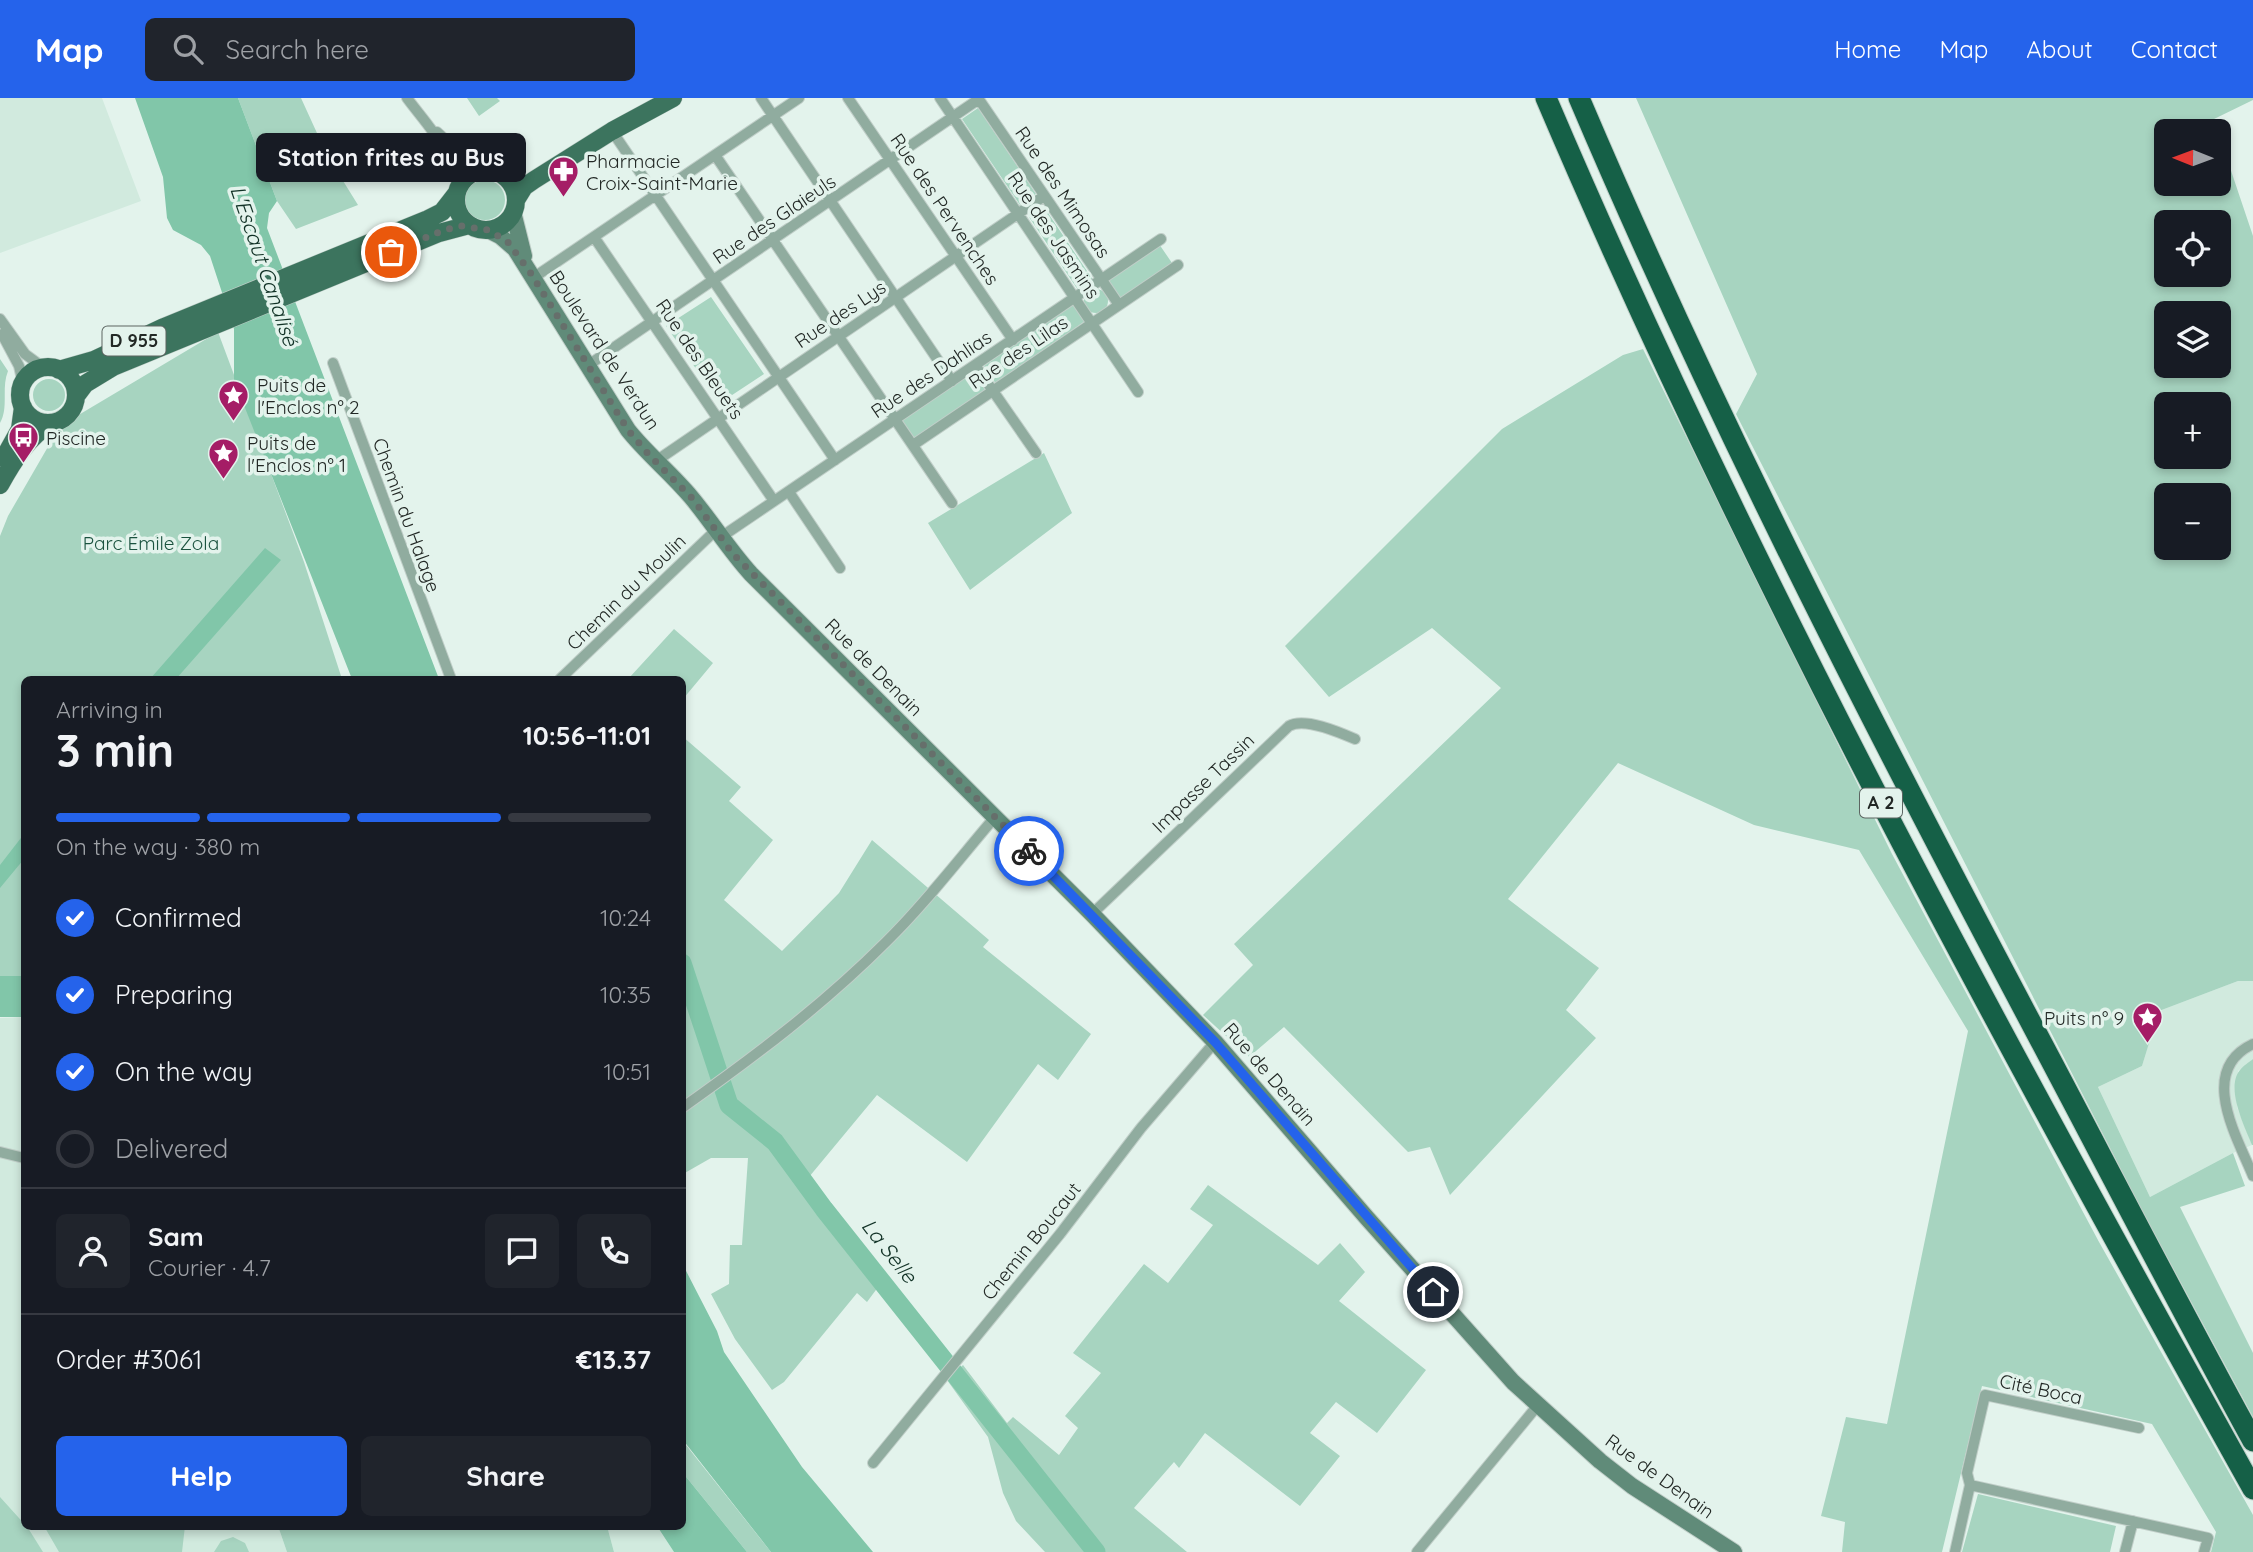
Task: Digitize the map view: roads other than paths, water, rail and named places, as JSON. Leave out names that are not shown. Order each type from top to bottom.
[{"type":"highway","name":"A 2","points":[[1546,98],[1681,400],[1828,700],[2006,1037],[2253,1489]]},
{"type":"highway","name":"A 2","points":[[1579,98],[1706,382],[1831,640],[2253,1441]]},
{"type":"main road","points":[[612,131],[528,184],[501,226],[488,230],[469,225],[458,212],[457,191],[468,175],[492,172],[518,174],[529,170],[612,131],[673,98]]},
{"type":"main road","points":[[492,172],[513,187],[514,206]]},
{"type":"main road","name":"D 955","points":[[52,369],[94,360],[214,316],[308,277],[434,217],[446,209],[457,191]]},
{"type":"main road","name":"D 955","points":[[308,277],[444,230],[469,225]]},
{"type":"main road","name":"D 955","points":[[76,396],[85,384],[99,374],[214,316]]},
{"type":"main road","points":[[0,463],[20,429],[23,384],[33,372],[52,369],[72,380],[76,396],[71,412],[41,429],[28,443],[0,485]]},
{"type":"main road","points":[[23,407],[37,421],[52,423]]},
{"type":"street","points":[[407,98],[455,168],[457,191]]},
{"type":"street","points":[[761,98],[952,381]]},
{"type":"street","points":[[532,275],[594,237],[799,98]]},
{"type":"street","name":"Rue des Pervenches","points":[[848,98],[1013,340]]},
{"type":"street","name":"Rue des Jasmins","points":[[940,98],[1138,392]]},
{"type":"street","name":"Rue des Glaieuls","points":[[587,366],[891,161],[978,99]]},
{"type":"street","name":"Rue des Mimosas","points":[[978,99],[1119,305]]},
{"type":"street","points":[[428,125],[470,163],[492,172]]},
{"type":"street","points":[[612,131],[835,460]]},
{"type":"street","points":[[715,155],[952,503]]},
{"type":"street","name":"Rue des Lys","points":[[656,461],[1044,196]]},
{"type":"street","name":"Boulevard de Verdun","points":[[514,206],[520,242],[532,275]]},
{"type":"street","name":"Boulevard de Verdun","points":[[488,230],[510,243],[628,430],[693,499],[744,566],[785,608]]},
{"type":"street","name":"Rue des Bleuets","points":[[594,237],[654,321],[774,501]]},
{"type":"street","name":"Rue des Dahlias","points":[[719,533],[789,492],[1161,239]]},
{"type":"street","name":"Rue des Lilas","points":[[913,445],[1178,265]]},
{"type":"street","points":[[0,319],[25,354],[52,369]]},
{"type":"street","points":[[0,332],[13,354],[23,384]]},
{"type":"street","name":"Chemin du Halage","points":[[332,363],[450,676]]},
{"type":"street","points":[[975,365],[1036,453]]},
{"type":"street","points":[[789,492],[840,568]]},
{"type":"street","name":"Chemin du Moulin","points":[[563,676],[719,533]]},
{"type":"street","name":"Rue de Denain","points":[[785,608],[1093,914],[1215,1042],[1474,1340],[1538,1405],[1632,1486],[1734,1552]]},
{"type":"street","name":"Impasse Tassin","points":[[1093,914],[1289,726],[1297,722],[1306,723],[1355,739]]},
{"type":"street","points":[[686,1105],[798,1023],[886,943],[995,817]]},
{"type":"street","name":"Chemin Boucaut","points":[[873,1463],[1060,1234],[1141,1128],[1215,1042]]},
{"type":"street","points":[[2253,1044],[2240,1052],[2227,1070],[2224,1090],[2230,1118],[2253,1176]]},
{"type":"street","points":[[0,1152],[21,1157]]},
{"type":"street","name":"Cité Boca","points":[[1955,1552],[1970,1485],[1967,1473],[1985,1395],[2139,1428]]},
{"type":"street","points":[[1417,1552],[1538,1405]]},
{"type":"street","points":[[1970,1485],[2208,1538],[2204,1552]]},
{"type":"street","points":[[2125,1552],[2133,1521]]},
{"type":"water","name":"L'Escaut Canalisé","points":[[135,98],[238,98],[277,201],[269,213],[267,228],[438,676],[351,676],[234,380],[234,329],[210,256],[201,245],[173,230],[167,218],[163,177]]},
{"type":"water","points":[[265,548],[281,560],[179,676],[153,676]]},
{"type":"water","points":[[21,838],[21,863],[0,888],[0,865]]},
{"type":"water","points":[[0,976],[21,976],[21,1017],[0,1017]]},
{"type":"water","points":[[686,1271],[717,1331],[724,1352],[802,1467],[873,1552],[771,1552],[686,1444]]},
{"type":"water","points":[[686,1477],[747,1552],[674,1552],[660,1530],[686,1530]]},
{"type":"waterway","name":"La Selle","points":[[686,975],[729,1105],[775,1142],[824,1209],[1096,1552]]},
{"type":"place","name":"Pharmacie Croix-Saint-Marie","points":[[563,199]]},
{"type":"place","name":"Station frites au Bus","points":[[391,252]]},
{"type":"place","name":"Puits de l'Enclos n° 2","points":[[234,423]]},
{"type":"place","name":"Piscine","points":[[23,465]]},
{"type":"place","name":"Puits de l'Enclos n° 1","points":[[224,481]]},
{"type":"place","name":"Puits n° 9","points":[[2147,1045]]},
{"type":"park label","name":"Parc Émile Zola","points":[[151,543]]}]
